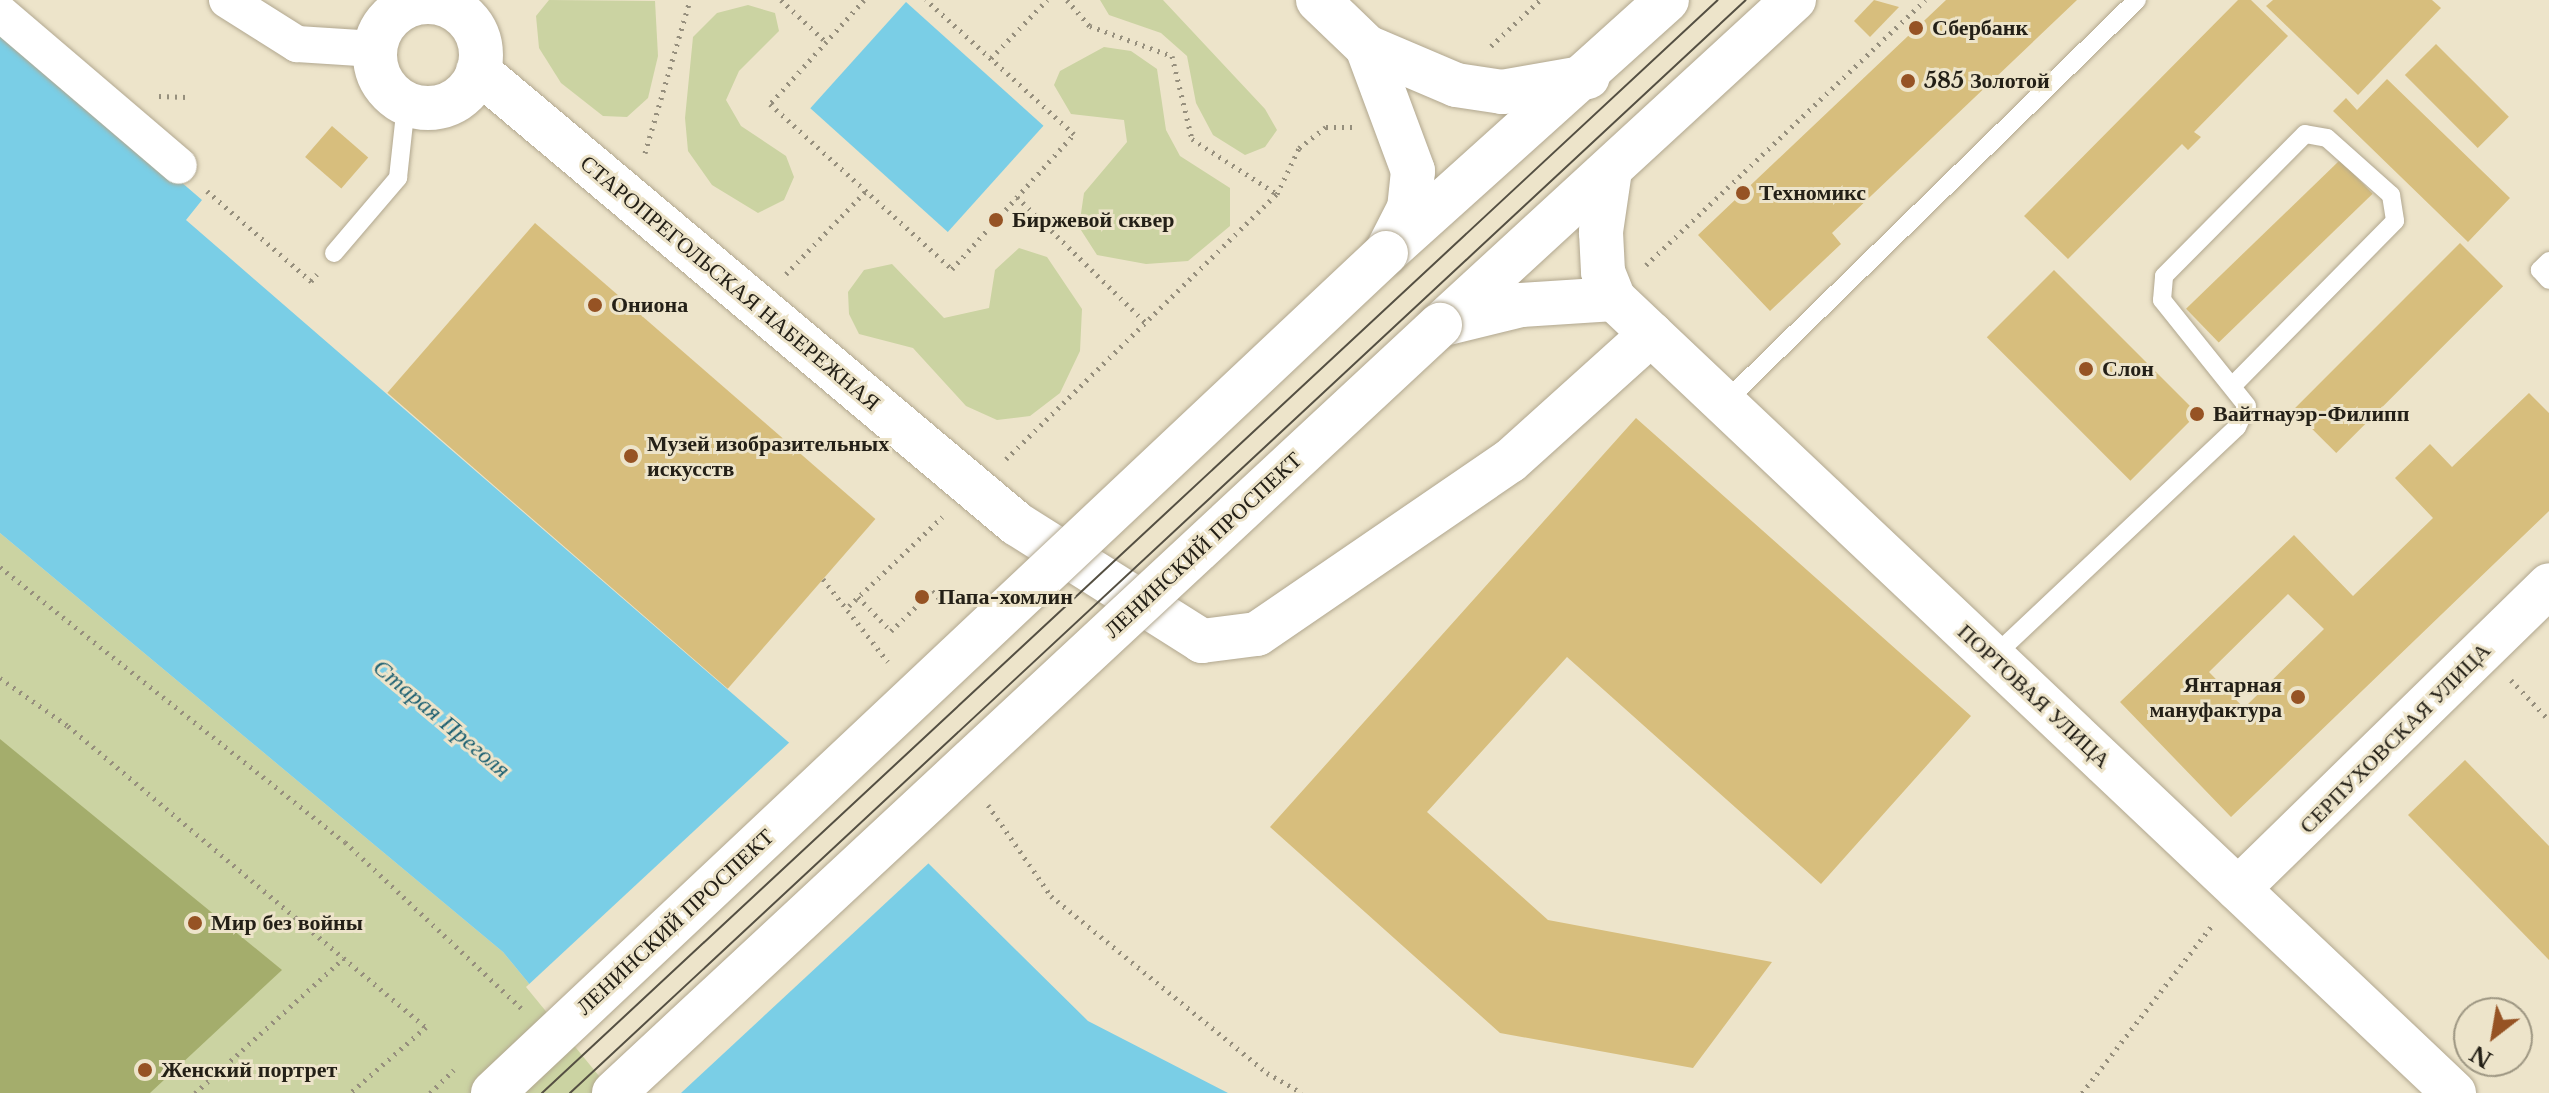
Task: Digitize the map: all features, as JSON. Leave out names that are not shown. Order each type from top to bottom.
[{"type":"main road","points":[[1318,0],[1367,47],[1456,85],[1502,92],[1588,77]]},
{"type":"main road","name":"ЛЕНИНСКИЙ ПРОСПЕКТ","points":[[493,1093],[1386,253],[1588,77],[1667,0]]},
{"type":"main road","name":"ЛЕНИНСКИЙ ПРОСПЕКТ","points":[[614,1093],[1794,0]]},
{"type":"main road","points":[[428,3],[455,4],[477,35],[478,71],[458,99],[441,107],[406,104],[382,82],[375,49],[402,9],[428,3]]},
{"type":"main road","points":[[1367,47],[1413,171],[1409,208],[1386,253]]},
{"type":"main road","name":"СТАРОПРЕГОЛЬСКАЯ НАБЕРЕЖНАЯ","points":[[478,71],[1017,524],[1202,641],[1257,634],[1510,461],[1651,334]]},
{"type":"main road","points":[[1440,325],[1521,305],[1614,299],[1602,246],[1610,170]]},
{"type":"main road","name":"ПОРТОВАЯ УЛИЦА","points":[[1614,299],[2454,1093]]},
{"type":"main road","name":"СЕРПУХОВСКАЯ УЛИЦА","points":[[2238,889],[2549,585]]},
{"type":"street","points":[[227,0],[297,44],[375,49]]},
{"type":"street","points":[[0,13],[179,166]]},
{"type":"lane","points":[[1724,403],[2137,0]]},
{"type":"lane","points":[[334,253],[398,178],[406,104]]},
{"type":"lane","points":[[1993,657],[2237,427],[2247,406],[2235,383],[2162,300],[2164,276],[2305,134],[2327,138],[2391,195],[2395,221],[2235,383]]},
{"type":"lane","points":[[2549,261],[2540,270],[2549,280]]},
{"type":"path","points":[[781,0],[826,42]]},
{"type":"path","points":[[864,0],[770,104],[952,269],[1074,134],[926,0]]},
{"type":"path","points":[[991,58],[1047,0]]},
{"type":"path","points":[[1067,0],[1090,26],[1172,56],[1192,139],[1277,194]]},
{"type":"path","points":[[1614,299],[1925,0]]},
{"type":"path","points":[[643,158],[687,1]]},
{"type":"path","points":[[849,606],[1277,194],[1299,148],[1326,127],[1357,127]]},
{"type":"path","points":[[779,282],[866,191]]},
{"type":"path","points":[[1017,197],[1146,323]]},
{"type":"path","points":[[225,206],[311,281],[334,253]]},
{"type":"path","points":[[0,567],[345,842],[524,1011]]},
{"type":"path","points":[[823,579],[849,606],[893,669]]},
{"type":"path","points":[[858,597],[891,631],[932,591],[949,608]]},
{"type":"path","points":[[2483,650],[2549,720]]},
{"type":"path","points":[[0,678],[68,726],[426,1027],[350,1093]]},
{"type":"path","points":[[981,795],[1051,896],[1267,1073],[1302,1093]]},
{"type":"path","points":[[2082,1093],[2238,889]]},
{"type":"path","points":[[195,1093],[344,958]]},
{"type":"green space","points":[[549,0],[655,1],[658,56],[648,98],[627,117],[603,116],[561,83],[539,48],[536,16]]},
{"type":"green space","points":[[1100,0],[1163,0],[1265,109],[1277,130],[1265,147],[1245,155],[1213,135],[1196,103],[1187,56],[1161,33],[1109,15]]},
{"type":"green space","points":[[748,5],[775,13],[779,31],[739,71],[726,100],[741,126],[786,156],[794,177],[784,200],[758,213],[712,185],[688,151],[685,118],[693,37],[717,13]]},
{"type":"green space","points":[[1104,47],[1131,51],[1157,69],[1166,130],[1180,156],[1230,188],[1230,226],[1188,261],[1146,264],[1097,255],[1079,227],[1084,193],[1127,142],[1124,120],[1071,114],[1054,85],[1060,71]]},
{"type":"green space","points":[[1019,248],[1047,257],[1082,309],[1080,351],[1060,393],[1030,416],[997,420],[966,406],[913,348],[859,334],[849,314],[848,292],[864,270],[892,264],[944,318],[989,308],[995,270]]},
{"type":"green space","points":[[0,533],[503,952],[619,1093],[0,1093]]},
{"type":"green space","points":[[0,739],[282,970],[150,1093],[0,1093]]},
{"type":"water","points":[[906,2],[1043,126],[948,232],[810,108]]},
{"type":"water","name":"Старая Преголя","points":[[0,26],[202,200],[186,220],[928,863],[1088,1021],[1228,1093],[619,1093],[503,952],[0,533]]},
{"type":"pier","points":[[792,740],[931,861],[681,1093],[613,1093],[526,987]]},
{"type":"building","points":[[1874,0],[1899,7],[1870,37],[1854,21]]},
{"type":"building","points":[[1946,0],[2077,0],[1832,233],[1841,244],[1770,311],[1698,235]]},
{"type":"building","points":[[2238,0],[2251,0],[2288,36],[2194,132],[2201,137],[2188,150],[2182,144],[2068,259],[2024,216]]},
{"type":"building","points":[[2273,0],[2432,0],[2441,8],[2358,95],[2266,6]]},
{"type":"building","points":[[2436,44],[2509,117],[2478,148],[2405,75]]},
{"type":"building","points":[[2387,79],[2510,198],[2468,242],[2333,111],[2346,98],[2357,110]]},
{"type":"building","points":[[332,126],[368,157],[341,188],[305,157]]},
{"type":"building","points":[[2340,160],[2373,194],[2219,342],[2186,309]]},
{"type":"building","name":"Музей изобразительных искусств","points":[[535,223],[875,519],[728,689],[387,393]]},
{"type":"building","points":[[2460,243],[2503,286],[2336,453],[2293,410]]},
{"type":"building","points":[[2054,270],[2198,414],[2130,481],[1987,337]]},
{"type":"building","points":[[2529,393],[2549,413],[2549,511],[2231,817],[2120,702],[2294,535],[2353,596],[2433,518],[2395,478],[2430,444],[2452,467]],"holes":[[[2288,594],[2324,629],[2244,708],[2209,672]]]},
{"type":"building","points":[[1636,418],[1971,716],[1821,884],[1567,657],[1427,812],[1548,920],[1772,962],[1693,1068],[1500,1033],[1270,827]]},
{"type":"building","points":[[2465,760],[2549,846],[2549,960],[2408,815]]},
{"type":"tram line","points":[[542,1093],[1718,0]]},
{"type":"tram line","points":[[570,1093],[1746,0]]},
{"type":"place","name":"Сбербанк","points":[[1916,28]]},
{"type":"place","name":"585 Золотой","points":[[1908,81]]},
{"type":"place","name":"Техномикс","points":[[1743,193]]},
{"type":"place","name":"Биржевой сквер","points":[[996,220]]},
{"type":"place","name":"Ониона","points":[[595,305]]},
{"type":"place","name":"Слон","points":[[2086,369]]},
{"type":"place","name":"Вайтнауэр-Филипп","points":[[2197,414]]},
{"type":"place","name":"Музей изобразительных искусств","points":[[631,456]]},
{"type":"place","name":"Папа-хомлин","points":[[922,597]]},
{"type":"place","name":"Янтарная мануфактура","points":[[2298,697]]},
{"type":"place","name":"Мир без войны","points":[[195,923]]},
{"type":"place","name":"Женский портрет","points":[[145,1070]]}]
